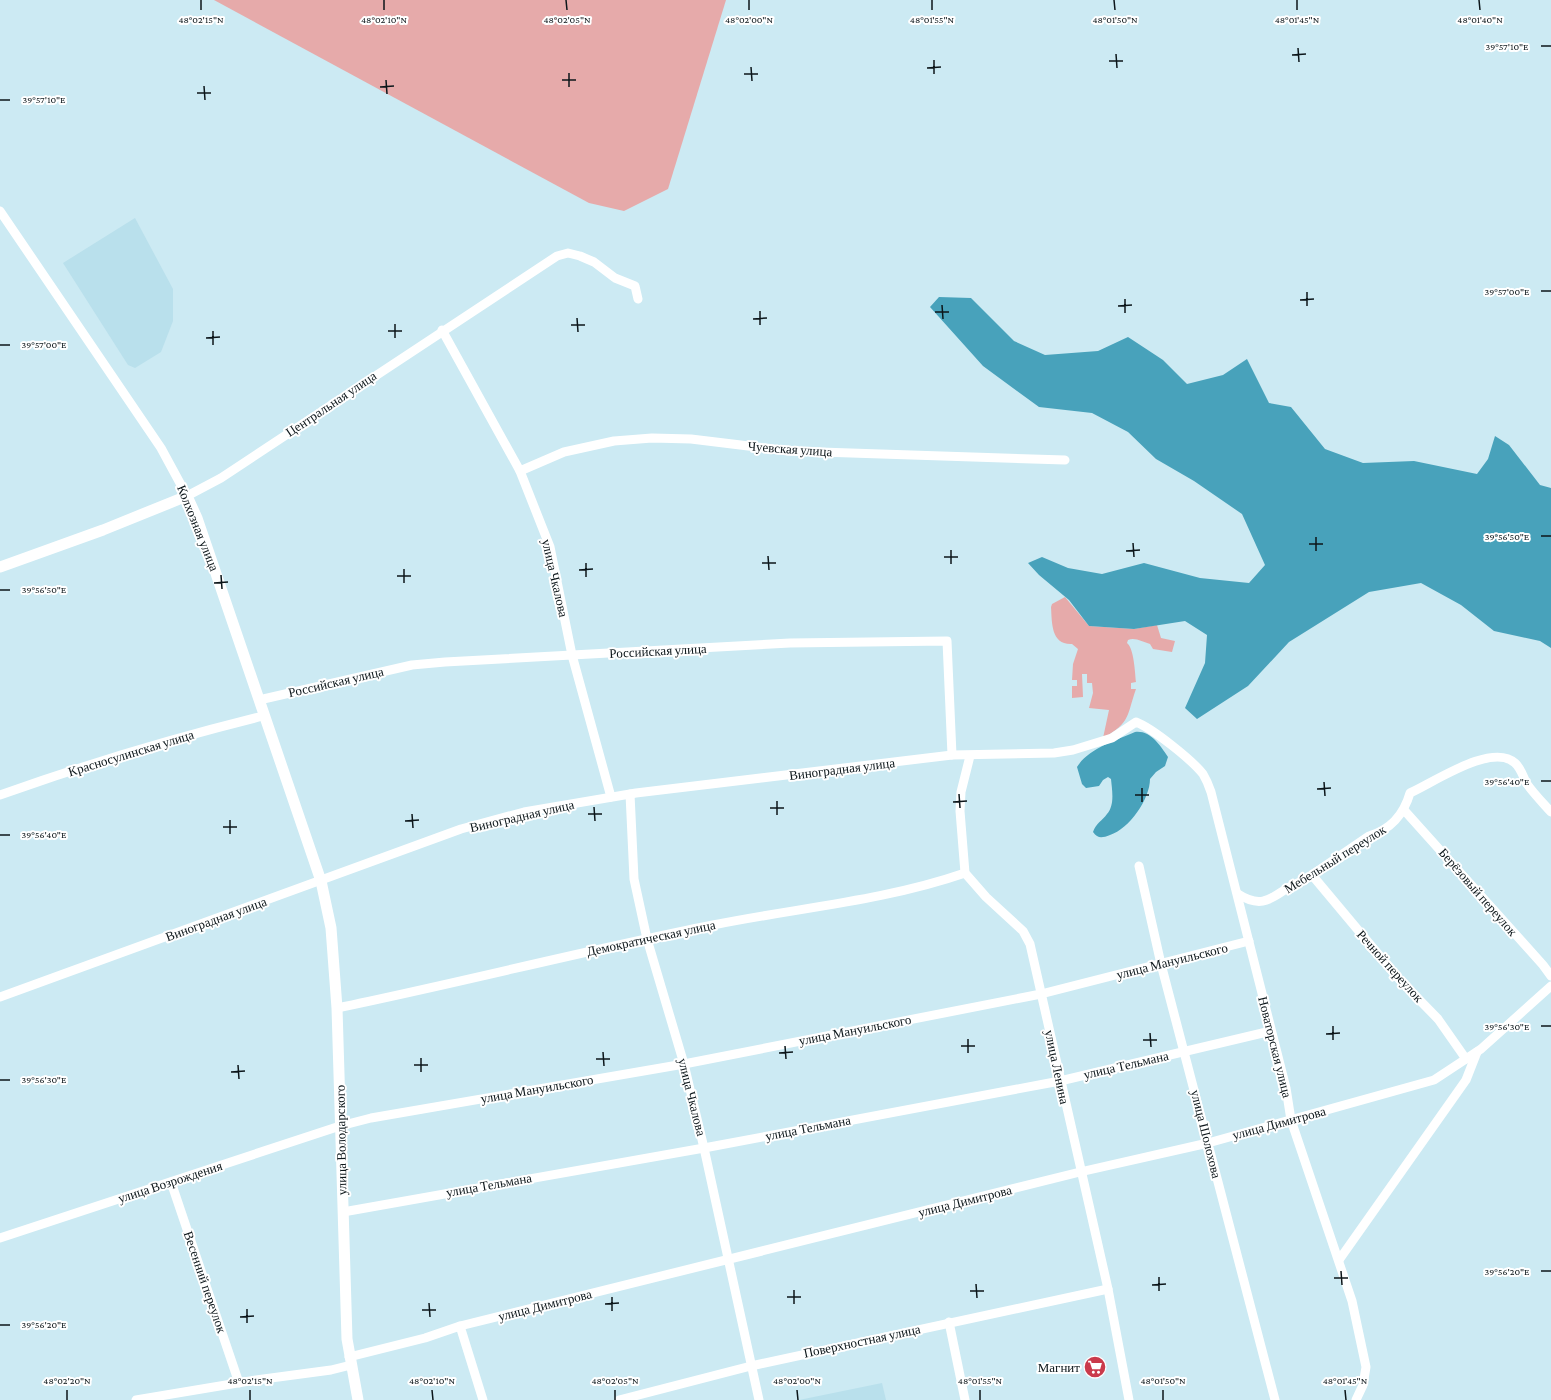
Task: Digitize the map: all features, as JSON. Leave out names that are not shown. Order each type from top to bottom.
[{"type":"street","name":"Колхозная улица","points":[[0,211],[161,448],[188,496],[197,518],[259,700],[263,716],[321,881]]},
{"type":"street","name":"Центральная улица","points":[[0,567],[103,530],[188,496],[221,478],[442,330],[563,253],[573,254],[594,262],[615,278],[635,286],[638,299]]},
{"type":"street","name":"улица Чкалова","points":[[442,330],[520,471],[550,547],[572,655],[611,797]]},
{"type":"street","name":"Чуевская улица","points":[[520,471],[564,452],[614,440],[652,438],[691,439],[790,451],[1065,460]]},
{"type":"street","name":"Российская улица","points":[[259,700],[412,666],[445,662],[790,643],[947,641],[952,755]]},
{"type":"street","name":"Красносулинская улица","points":[[0,795],[67,771],[178,737],[263,716]]},
{"type":"street","name":"Виноградная улица","points":[[0,997],[461,830],[524,812],[630,794],[952,755],[970,756],[1054,753],[1073,750],[1112,738],[1136,722]]},
{"type":"street","name":"Новаторская улица","points":[[1136,722],[1145,726],[1189,761],[1203,775],[1211,792],[1286,1088],[1291,1120],[1349,1288],[1366,1367],[1363,1385],[1356,1400]]},
{"type":"street","points":[[966,873],[960,811],[962,792],[970,756]]},
{"type":"street","name":"Мебельный переулок","points":[[1238,894],[1250,902],[1271,899],[1295,883],[1303,882],[1369,836],[1382,832],[1404,810],[1410,793],[1429,785],[1464,765],[1499,756],[1514,762],[1520,769],[1526,783],[1551,812]]},
{"type":"street","name":"улица Чкалова","points":[[630,794],[634,879],[647,939],[684,1064],[704,1148],[759,1400]]},
{"type":"street","name":"Берёзовый переулок","points":[[1404,810],[1442,850],[1551,976]]},
{"type":"street","name":"улица Шолохова","points":[[1139,866],[1161,964],[1185,1051],[1275,1400]]},
{"type":"street","name":"Демократическая улица","points":[[337,1008],[647,939],[779,913],[873,898],[931,885],[966,873]]},
{"type":"street","name":"улица Ленина","points":[[966,873],[986,897],[1023,931],[1030,944],[1080,1172],[1108,1288],[1128,1400]]},
{"type":"street","name":"Речной переулок","points":[[1312,875],[1399,980],[1438,1019],[1466,1059]]},
{"type":"street","name":"улица Володарского","points":[[321,881],[331,928],[337,1008],[346,1312],[350,1361],[358,1400]]},
{"type":"street","name":"улица Мануильского","points":[[340,1126],[371,1118],[684,1064],[1041,994],[1249,941]]},
{"type":"street","name":"улица Димитрова","points":[[136,1400],[331,1370],[350,1361],[460,1326],[1080,1172],[1208,1142],[1434,1080],[1477,1052],[1551,986]]},
{"type":"street","name":"улица Тельмана","points":[[343,1212],[704,1148],[1060,1081],[1271,1032]]},
{"type":"street","points":[[1339,1260],[1466,1080],[1477,1052]]},
{"type":"street","name":"улица Возрождения","points":[[0,1238],[340,1126]]},
{"type":"street","name":"Весенний переулок","points":[[170,1182],[239,1383]]},
{"type":"street","name":"Поверхностная улица","points":[[619,1400],[751,1366],[1108,1288]]},
{"type":"street","points":[[949,1322],[965,1400]]},
{"type":"street","points":[[460,1326],[483,1400]]},
{"type":"shaded area","points":[[214,0],[726,0],[668,189],[624,211],[589,203]]},
{"type":"shaded area","points":[[135,218],[173,289],[173,321],[161,352],[135,368],[128,365],[63,263]]},
{"type":"shaded area","points":[[1065,597],[1089,626],[1134,629],[1157,625],[1161,638],[1175,641],[1172,652],[1153,649],[1150,644],[1139,640],[1128,640],[1127,643],[1133,655],[1136,682],[1131,683],[1131,689],[1136,689],[1127,717],[1119,728],[1103,738],[1109,710],[1089,708],[1093,693],[1092,683],[1087,683],[1087,674],[1082,674],[1083,697],[1072,698],[1072,686],[1077,686],[1077,680],[1072,680],[1073,664],[1078,649],[1072,644],[1060,641],[1054,632],[1051,607],[1052,604]]},
{"type":"shaded area","points":[[882,1383],[886,1400],[799,1400]]},
{"type":"water","points":[[939,297],[971,298],[1014,341],[1045,355],[1098,351],[1128,337],[1163,360],[1187,384],[1223,375],[1247,359],[1269,403],[1291,407],[1325,449],[1363,463],[1414,461],[1477,474],[1488,459],[1495,436],[1509,445],[1540,485],[1551,488],[1551,648],[1540,641],[1494,631],[1461,605],[1421,583],[1369,592],[1289,642],[1248,686],[1197,719],[1185,708],[1205,663],[1207,635],[1185,621],[1134,629],[1089,626],[1069,600],[1039,575],[1028,563],[1042,557],[1068,568],[1102,574],[1144,563],[1200,578],[1249,583],[1265,565],[1242,514],[1194,481],[1156,459],[1128,432],[1092,413],[1039,407],[983,366],[930,307]]},
{"type":"water","points":[[1135,732],[1145,733],[1158,743],[1168,757],[1165,766],[1156,772],[1150,779],[1149,787],[1142,804],[1131,820],[1117,832],[1105,837],[1098,837],[1093,832],[1097,824],[1110,810],[1112,797],[1111,779],[1108,777],[1103,780],[1099,786],[1086,788],[1082,784],[1077,767],[1095,750]]},
{"type":"place","name":"Магнит","points":[[1095,1367]]}]
